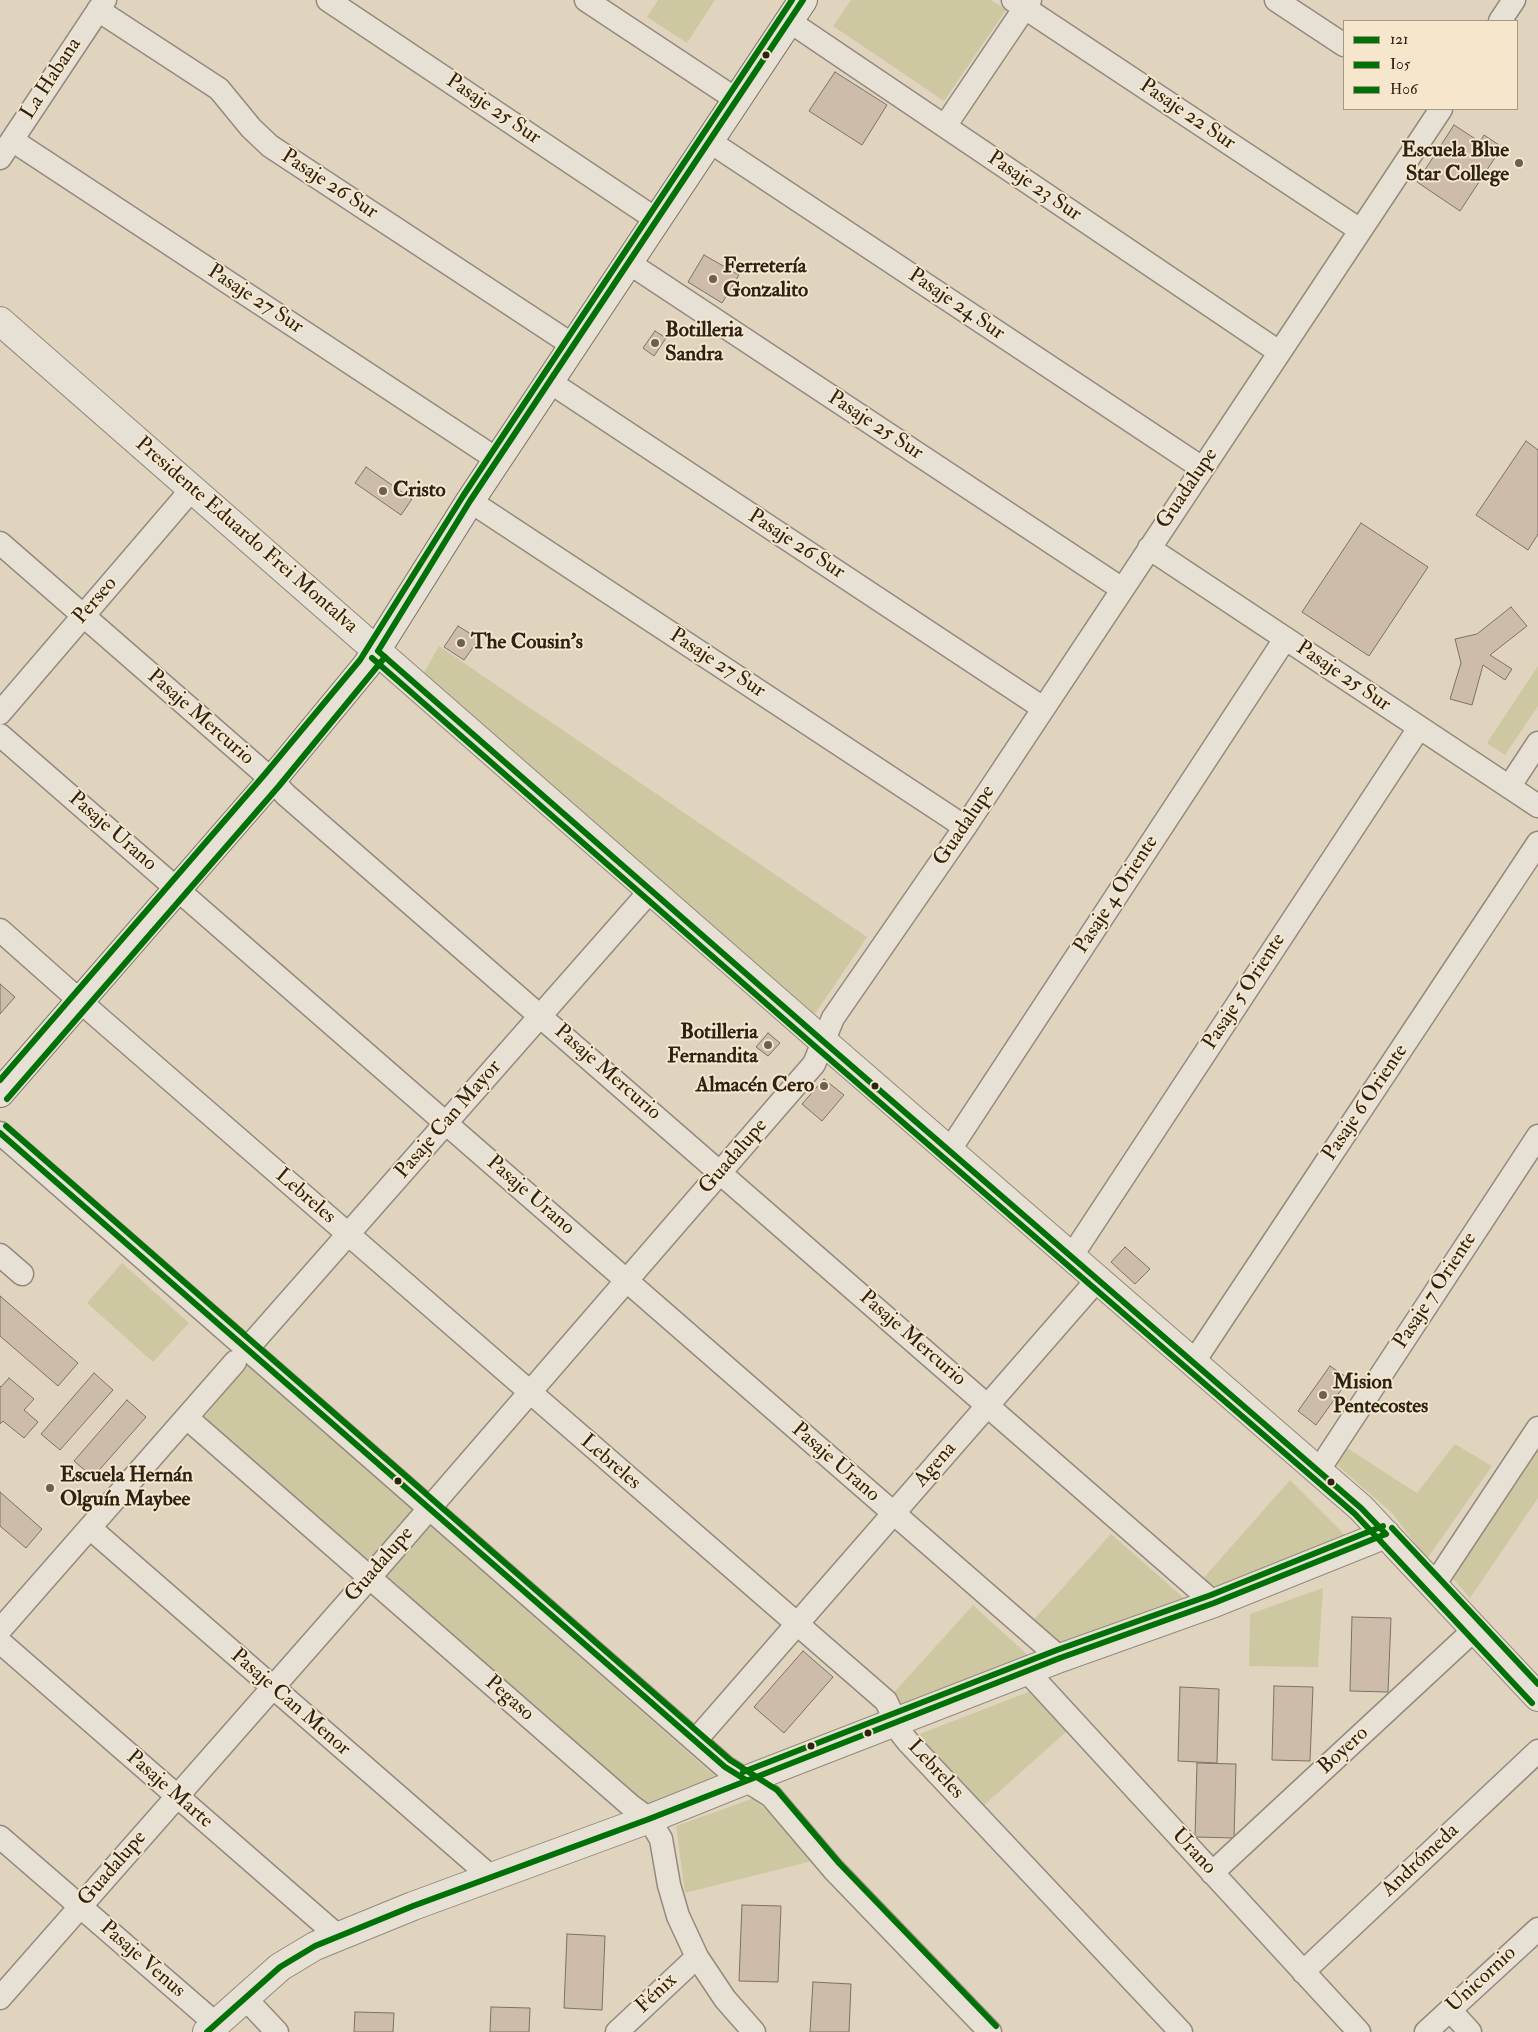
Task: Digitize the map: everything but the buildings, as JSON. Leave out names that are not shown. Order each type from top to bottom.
[{"type":"street","name":"Pasaje 25 Sur","points":[[328,0],[657,220]]},
{"type":"street","points":[[586,0],[736,100]]},
{"type":"street","points":[[1276,0],[1343,44]]},
{"type":"street","points":[[1501,20],[1514,0]]},
{"type":"street","points":[[945,126],[1023,3]]},
{"type":"street","name":"Pasaje 22 Sur","points":[[1023,3],[1360,230]]},
{"type":"street","name":"La Habana","points":[[6,149],[101,5]]},
{"type":"street","name":"Pasaje 26 Sur","points":[[101,5],[219,89],[251,128],[270,146],[574,346]]},
{"type":"street","points":[[0,1093],[272,780],[378,651],[470,501],[796,11]]},
{"type":"street","name":"Pasaje 23 Sur","points":[[796,11],[945,126],[1279,352]]},
{"type":"street","name":"Guadalupe","points":[[0,1998],[370,1577],[814,1064],[834,1018],[964,827],[1440,110]]},
{"type":"street","name":"Pasaje 24 Sur","points":[[710,141],[1202,468]]},
{"type":"street","name":"Pasaje 27 Sur","points":[[6,149],[498,460]]},
{"type":"street","name":"Pasaje 25 Sur","points":[[629,263],[1122,589]]},
{"type":"street","name":"Presidente Eduardo Frei Montalva","points":[[0,321],[824,1042],[1361,1508],[1538,1697]]},
{"type":"street","name":"Pasaje 26 Sur","points":[[550,382],[1043,708]]},
{"type":"street","name":"Perseo","points":[[0,712],[192,489]]},
{"type":"street","name":"Pasaje 27 Sur","points":[[470,501],[964,827]]},
{"type":"street","name":"Pasaje Mercurio","points":[[0,543],[272,780],[286,795],[541,1015],[1214,1603]]},
{"type":"street","name":"Pasaje 25 Sur","points":[[1149,548],[1538,806]]},
{"type":"street","name":"Pasaje 4 Oriente","points":[[949,1151],[1285,639]]},
{"type":"street","name":"Pasaje 5 Oriente","points":[[1071,1257],[1419,728]]},
{"type":"street","name":"Pasaje Urano","points":[[0,734],[1060,1658]]},
{"type":"street","points":[[1509,787],[1538,743]]},
{"type":"street","name":"Pasaje 6 Oriente","points":[[1193,1363],[1538,843]]},
{"type":"street","name":"Pasaje Can Mayor","points":[[0,1630],[650,890]]},
{"type":"street","name":"Lebreles","points":[[0,930],[796,1625],[886,1701],[908,1742],[1181,2032]]},
{"type":"street","points":[[0,1133],[241,1355],[429,1509],[725,1767],[771,1796],[833,1869],[990,2032]]},
{"type":"street","name":"Pasaje 7 Oriente","points":[[1318,1471],[1538,1136]]},
{"type":"street","points":[[0,1255],[22,1274]]},
{"type":"street","name":"Agena","points":[[695,1741],[1097,1280]]},
{"type":"street","name":"Pegaso","points":[[187,1418],[630,1805],[649,1819],[661,1839],[674,1902],[684,1930],[697,1957],[725,1999],[754,2032]]},
{"type":"street","points":[[1434,1585],[1538,1428]]},
{"type":"street","name":"Pasaje Can Menor","points":[[90,1528],[491,1877]]},
{"type":"street","points":[[212,2028],[269,1976],[292,1959],[315,1946],[491,1877],[649,1819],[1060,1658],[1214,1603],[1386,1534]]},
{"type":"street","name":"Boyero","points":[[1212,1873],[1475,1629]]},
{"type":"street","name":"Pasaje Marte","points":[[0,1642],[339,1937]]},
{"type":"street","name":"Urano","points":[[1027,1671],[1359,2032]]},
{"type":"street","name":"Andrómeda","points":[[1303,1972],[1538,1751]]},
{"type":"street","name":"Pasaje Venus","points":[[0,1837],[81,1907],[212,2028]]},
{"type":"street","name":"Unicornio","points":[[1426,2032],[1538,1929]]},
{"type":"street","name":"Fénix","points":[[617,2032],[697,1957]]},
{"type":"street","points":[[245,1998],[277,2032]]},
{"type":"street","points":[[1450,2010],[1470,2032]]},
{"type":"shaded area","points":[[658,0],[715,0],[687,43],[647,17]]},
{"type":"shaded area","points":[[851,0],[991,0],[1006,10],[944,101],[833,26]]},
{"type":"shaded area","points":[[439,646],[867,937],[815,1014],[423,674]]},
{"type":"shaded area","points":[[1538,666],[1538,706],[1505,755],[1487,743]]},
{"type":"shaded area","points":[[122,1263],[189,1323],[153,1362],[87,1303]]},
{"type":"shaded area","points":[[249,1361],[416,1512],[367,1565],[200,1423]]},
{"type":"shaded area","points":[[1455,1444],[1492,1466],[1427,1559],[1392,1513],[1336,1464],[1347,1448],[1417,1493]]},
{"type":"shaded area","points":[[1538,1446],[1538,1498],[1470,1598],[1450,1575]]},
{"type":"shaded area","points":[[1290,1480],[1348,1538],[1208,1591],[1200,1582]]},
{"type":"shaded area","points":[[429,1524],[717,1778],[644,1808],[383,1581]]},
{"type":"shaded area","points":[[1111,1534],[1185,1599],[1056,1648],[1030,1624]]},
{"type":"shaded area","points":[[1323,1588],[1318,1667],[1249,1666],[1250,1614]]},
{"type":"shaded area","points":[[973,1605],[1032,1659],[903,1710],[890,1697]]},
{"type":"shaded area","points":[[1031,1691],[1067,1731],[982,1807],[917,1735]]},
{"type":"shaded area","points":[[754,1798],[816,1860],[685,1893],[676,1826]]},
{"type":"transit line","points":[[0,1080],[265,774],[360,660],[463,496],[792,0]]},
{"type":"transit line","name":"121","points":[[378,651],[470,501],[803,0]]},
{"type":"transit line","name":"121","points":[[378,651],[824,1042],[1361,1508],[1386,1534]]},
{"type":"transit line","name":"I05","points":[[7,1099],[279,786],[385,657]]},
{"type":"transit line","name":"I05","points":[[372,658],[818,1049],[1355,1514],[1532,1703]]},
{"type":"transit line","name":"H06","points":[[6,1126],[730,1760],[777,1790],[839,1863],[996,2026]]},
{"type":"transit line","name":"121","points":[[0,1133],[725,1767],[746,1780]]},
{"type":"transit line","name":"H06","points":[[743,1772],[1057,1650],[1211,1595],[1383,1526]]},
{"type":"transit line","name":"H06","points":[[1392,1528],[1538,1684]]},
{"type":"transit line","name":"121","points":[[207,2032],[280,1967],[315,1946],[413,1906],[649,1819],[1060,1658],[1214,1603],[1386,1534]]},
{"type":"place","name":"Escuela Blue Star College","points":[[1519,163]]},
{"type":"place","name":"Ferretería Gonzalito","points":[[713,279]]},
{"type":"place","name":"Botilleria Sandra","points":[[655,343]]},
{"type":"place","name":"Cristo","points":[[383,491]]},
{"type":"place","name":"The Cousin's","points":[[461,643]]},
{"type":"place","name":"Botilleria Fernandita","points":[[768,1045]]},
{"type":"place","name":"Almacén Cero","points":[[824,1086]]},
{"type":"place","name":"Mision Pentecostes","points":[[1323,1395]]},
{"type":"place","name":"Escuela Hernán Olguín Maybee","points":[[50,1488]]}]
